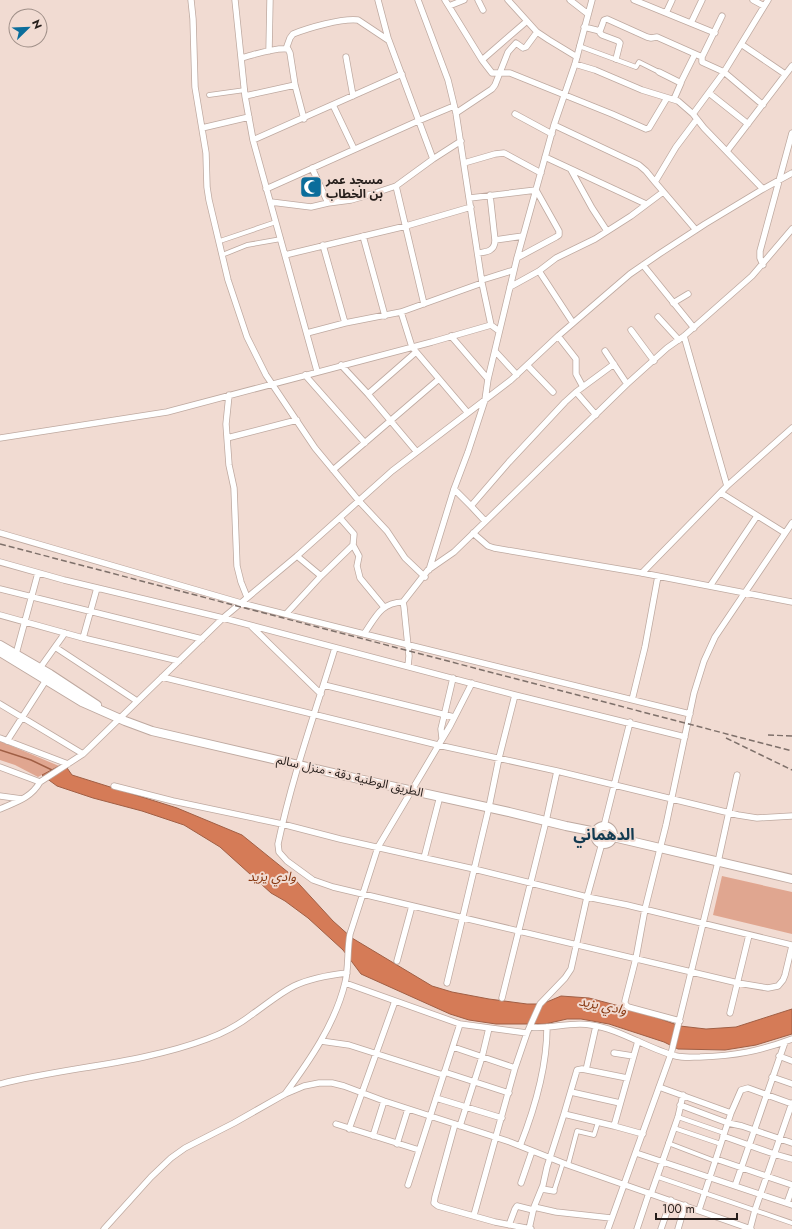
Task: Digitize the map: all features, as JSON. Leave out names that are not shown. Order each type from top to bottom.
[{"type":"main road","name":"الطريق الوطنية دقة - منزل سالم","points":[[0,645],[40,668],[48,677]]},
{"type":"main road","name":"الطريق الوطنية دقة - منزل سالم","points":[[0,652],[48,677],[82,702],[119,719],[152,731],[596,832]]},
{"type":"main road","points":[[604,826],[611,829],[613,837],[609,842],[602,843],[596,839],[596,832],[599,827],[604,826]]},
{"type":"main road","points":[[613,837],[792,879]]},
{"type":"street","points":[[191,0],[194,18],[195,87],[206,153],[209,200],[228,280],[247,337],[266,375],[315,448],[359,501],[387,531],[405,558],[425,577]]},
{"type":"street","points":[[235,0],[245,93],[253,140],[317,371]]},
{"type":"street","points":[[269,51],[270,0]]},
{"type":"street","points":[[378,0],[388,40],[433,159]]},
{"type":"street","points":[[418,0],[448,80],[461,141],[482,282],[491,325],[499,332]]},
{"type":"street","points":[[445,0],[482,60],[492,73],[507,73],[646,129],[649,128],[668,98]]},
{"type":"street","points":[[449,6],[464,0]]},
{"type":"street","points":[[478,0],[483,10]]},
{"type":"street","points":[[508,0],[537,32],[577,57]]},
{"type":"street","points":[[570,0],[588,14]]},
{"type":"street","points":[[364,634],[384,607],[395,602],[403,602],[425,577],[428,570],[485,400],[488,379],[517,258],[554,125],[575,64],[592,0]]},
{"type":"street","points":[[634,0],[715,33]]},
{"type":"street","points":[[666,13],[672,0]]},
{"type":"street","points":[[691,23],[702,0]]},
{"type":"street","points":[[753,0],[764,6]]},
{"type":"street","points":[[693,114],[724,72],[768,0]]},
{"type":"street","points":[[722,16],[702,57],[703,63],[724,72],[763,104]]},
{"type":"street","points":[[600,31],[604,20],[607,19],[647,37],[656,37],[702,57]]},
{"type":"street","points":[[286,49],[293,34],[333,23],[354,20],[358,20],[388,40]]},
{"type":"street","points":[[482,60],[527,20]]},
{"type":"street","points":[[584,27],[600,31],[602,35],[618,41],[620,43],[616,59]]},
{"type":"street","points":[[456,113],[492,89],[508,52],[515,43],[518,43],[524,48],[537,32]]},
{"type":"street","points":[[741,44],[785,74]]},
{"type":"street","points":[[580,46],[636,67],[639,62],[681,82]]},
{"type":"street","points":[[241,58],[269,51],[286,49]]},
{"type":"street","points":[[286,49],[290,53],[295,84],[304,119]]},
{"type":"street","points":[[674,99],[695,54]]},
{"type":"street","points":[[346,58],[353,96]]},
{"type":"street","points":[[575,64],[595,70],[642,90],[674,99],[685,106],[763,189]]},
{"type":"street","points":[[727,151],[792,66]]},
{"type":"street","points":[[253,140],[304,119],[402,74]]},
{"type":"street","points":[[209,95],[245,93],[295,84]]},
{"type":"street","points":[[709,93],[748,124]]},
{"type":"street","points":[[333,105],[354,149]]},
{"type":"street","points":[[266,189],[454,106]]},
{"type":"street","points":[[515,114],[552,134]]},
{"type":"street","points":[[202,128],[249,117]]},
{"type":"street","points":[[655,182],[683,137],[697,120]]},
{"type":"street","points":[[554,125],[639,165],[646,170],[696,230]]},
{"type":"street","points":[[763,265],[760,258],[760,251],[792,133]]},
{"type":"street","points":[[271,202],[311,207],[351,200],[396,186],[461,141]]},
{"type":"street","points":[[464,163],[495,154],[504,154],[541,173]]},
{"type":"street","points":[[545,157],[646,204]]},
{"type":"street","points":[[312,168],[328,203]]},
{"type":"street","points":[[570,169],[607,231]]},
{"type":"street","points":[[0,809],[23,799],[36,789],[42,781],[83,754],[223,618],[297,556],[416,452],[517,375],[558,336],[630,274],[696,230],[792,173]]},
{"type":"street","points":[[396,186],[424,304]]},
{"type":"street","points":[[470,198],[536,190]]},
{"type":"street","points":[[517,258],[559,234],[559,231],[536,190]]},
{"type":"street","points":[[510,287],[539,271],[556,258],[595,239],[631,216],[663,192]]},
{"type":"street","points":[[478,253],[491,250],[494,246],[495,240],[490,195]]},
{"type":"street","points":[[285,255],[406,226],[471,207]]},
{"type":"street","points":[[220,242],[276,222]]},
{"type":"street","points":[[428,570],[449,556],[627,384],[667,348],[694,328],[752,276],[791,231]]},
{"type":"street","points":[[363,236],[385,316]]},
{"type":"street","points":[[495,240],[523,236]]},
{"type":"street","points":[[222,255],[247,245],[281,239]]},
{"type":"street","points":[[323,245],[345,323]]},
{"type":"street","points":[[643,265],[694,328]]},
{"type":"street","points":[[306,333],[345,323],[401,312],[514,270]]},
{"type":"street","points":[[539,271],[573,323]]},
{"type":"street","points":[[673,303],[688,294]]},
{"type":"street","points":[[401,312],[412,347],[468,413]]},
{"type":"street","points":[[658,317],[681,338],[727,486]]},
{"type":"street","points":[[0,438],[167,412],[491,325]]},
{"type":"street","points":[[631,330],[654,361]]},
{"type":"street","points":[[451,336],[488,379]]},
{"type":"street","points":[[558,336],[576,359],[576,374],[583,387]]},
{"type":"street","points":[[495,351],[517,375]]},
{"type":"street","points":[[605,351],[627,384]]},
{"type":"street","points":[[368,394],[416,352]]},
{"type":"street","points":[[471,506],[508,462],[576,392],[614,364]]},
{"type":"street","points":[[341,365],[368,394],[416,452]]},
{"type":"street","points":[[528,365],[553,392]]},
{"type":"street","points":[[305,375],[365,443]]},
{"type":"street","points":[[333,470],[439,379]]},
{"type":"street","points":[[576,392],[596,415]]},
{"type":"street","points":[[229,395],[226,424],[229,465],[234,488],[237,566],[247,597]]},
{"type":"street","points":[[227,438],[297,420]]},
{"type":"street","points":[[642,573],[727,486],[792,428]]},
{"type":"street","points":[[454,489],[485,521]]},
{"type":"street","points":[[721,493],[785,533]]},
{"type":"street","points":[[710,586],[757,516]]},
{"type":"street","points":[[340,518],[353,532],[354,545],[359,556],[357,570],[360,578],[384,607]]},
{"type":"street","points":[[679,1022],[626,1006],[626,997],[636,958],[645,909],[661,848],[694,693],[704,661],[715,637],[792,523]]},
{"type":"street","points":[[0,533],[241,603],[690,714]]},
{"type":"street","points":[[473,533],[488,546],[494,548],[642,573],[792,602]]},
{"type":"street","points":[[286,614],[321,576],[354,545]]},
{"type":"street","points":[[297,556],[321,576]]},
{"type":"street","points":[[0,562],[64,580],[223,618],[515,695],[685,736]]},
{"type":"street","points":[[16,654],[38,573]]},
{"type":"street","points":[[632,700],[645,647],[658,576]]},
{"type":"street","points":[[83,638],[97,588]]},
{"type":"street","points":[[0,589],[202,639]]},
{"type":"street","points":[[403,602],[408,645],[408,666]]},
{"type":"street","points":[[0,615],[83,638],[179,661]]},
{"type":"street","points":[[250,626],[321,694]]},
{"type":"street","points":[[40,668],[65,633]]},
{"type":"street","points":[[55,647],[137,701]]},
{"type":"street","points":[[114,786],[174,801],[282,824],[474,869],[587,897],[645,909],[792,945],[783,980],[778,986],[768,988],[738,983],[362,895],[313,880],[287,861],[278,849],[282,824],[298,764],[335,648]]},
{"type":"street","points":[[7,741],[48,677]]},
{"type":"street","points":[[162,677],[438,745],[557,771],[728,813],[757,818],[792,816]]},
{"type":"street","points":[[442,738],[441,729],[453,678]]},
{"type":"street","points":[[285,1094],[308,1064],[333,1018],[345,983],[350,934],[378,847],[450,726],[472,683]]},
{"type":"street","points":[[324,685],[454,717]]},
{"type":"street","points":[[447,983],[515,695]]},
{"type":"street","points":[[0,704],[83,754]]},
{"type":"street","points":[[604,826],[613,785],[630,722]]},
{"type":"street","points":[[0,738],[67,765]]},
{"type":"street","points":[[0,768],[42,781]]},
{"type":"street","points":[[502,998],[557,771]]},
{"type":"street","points":[[608,1229],[671,1054],[718,862],[737,776]]},
{"type":"street","points":[[0,796],[23,799]]},
{"type":"street","points":[[424,858],[440,796]]},
{"type":"street","points":[[474,1215],[497,1138],[515,1068],[527,1033],[540,1004],[565,978],[571,969],[587,897],[602,843]]},
{"type":"street","points":[[397,961],[412,906]]},
{"type":"street","points":[[730,1013],[749,935]]},
{"type":"street","points":[[0,1084],[140,1058],[206,1040],[238,1025],[293,987],[310,980],[347,973]]},
{"type":"street","points":[[345,983],[460,1024],[527,1033]]},
{"type":"street","points":[[349,1128],[395,1001]]},
{"type":"street","points":[[408,1185],[460,1024]]},
{"type":"street","points":[[531,1027],[547,1027],[570,1024],[596,1026],[681,1057],[742,1054],[792,1039]]},
{"type":"street","points":[[586,1070],[596,1026]]},
{"type":"street","points":[[520,1146],[537,1095],[545,1056],[547,1027]]},
{"type":"street","points":[[489,1028],[482,1057],[466,1107],[458,1125],[434,1201],[434,1203],[438,1206],[509,1225],[530,1229],[533,1209],[542,1189],[577,1070],[586,1070],[627,1078]]},
{"type":"street","points":[[321,1041],[349,1046],[509,1093]]},
{"type":"street","points":[[614,1126],[638,1041]]},
{"type":"street","points":[[734,1186],[785,1042]]},
{"type":"street","points":[[453,1047],[515,1068]]},
{"type":"street","points":[[614,1053],[633,1056]]},
{"type":"street","points":[[779,1056],[792,1061]]},
{"type":"street","points":[[772,1077],[792,1084]]},
{"type":"street","points":[[104,1229],[151,1177],[171,1158],[185,1148],[234,1123],[285,1094],[304,1086],[319,1083],[332,1083],[344,1086],[384,1101],[520,1146],[566,1164],[751,1229],[760,1194],[792,1104],[748,1088],[743,1089],[739,1093],[709,1177],[699,1210]]},
{"type":"street","points":[[659,1087],[731,1113]]},
{"type":"street","points":[[571,1092],[620,1103]]},
{"type":"street","points":[[637,1229],[650,1193],[658,1177],[668,1143],[678,1117],[682,1095]]},
{"type":"street","points":[[436,1098],[502,1118]]},
{"type":"street","points":[[373,1136],[384,1101]]},
{"type":"street","points":[[680,1105],[728,1123],[792,1143]]},
{"type":"street","points":[[397,1144],[408,1109]]},
{"type":"street","points":[[564,1114],[642,1134]]},
{"type":"street","points":[[678,1117],[749,1145],[792,1159]]},
{"type":"street","points":[[542,1189],[554,1191],[566,1164],[577,1131],[594,1135],[598,1122]]},
{"type":"street","points":[[336,1124],[419,1150]]},
{"type":"street","points":[[674,1128],[721,1144]]},
{"type":"street","points":[[668,1143],[792,1185]]},
{"type":"street","points":[[521,1183],[532,1151]]},
{"type":"street","points":[[636,1153],[789,1204],[792,1188]]},
{"type":"street","points":[[658,1177],[792,1223]]},
{"type":"street","points":[[660,1229],[671,1200]]},
{"type":"street","points":[[678,1229],[685,1205]]},
{"type":"street","points":[[509,1225],[517,1206],[611,1218]]},
{"type":"shaded area","points":[[0,741],[59,766],[38,777],[15,765],[0,760]]},
{"type":"shaded area","points":[[722,876],[792,892],[792,934],[713,915]]},
{"type":"water","name":"وادي يزيد","points":[[65,765],[72,775],[177,808],[242,835],[289,873],[333,921],[352,938],[432,986],[452,992],[527,1004],[542,1004],[561,996],[589,998],[638,1011],[680,1026],[706,1029],[736,1027],[792,1009],[792,1034],[756,1045],[725,1050],[678,1049],[664,1042],[609,1024],[581,1019],[567,1019],[545,1024],[496,1024],[469,1020],[450,1014],[361,974],[343,950],[308,918],[285,901],[271,893],[220,847],[184,825],[57,786],[42,775],[59,766]]},
{"type":"waterway","name":"وادي يزيد","points":[[0,750],[31,760],[52,770]]},
{"type":"railway","points":[[0,544],[792,751]]},
{"type":"railway","points":[[768,735],[792,736]]},
{"type":"railway","points":[[726,738],[792,770]]},
{"type":"place","name":"مسجد عمر بن الخطاب","points":[[311,187]]},
{"type":"district","name":"الدهماني","points":[[604,834]]}]
